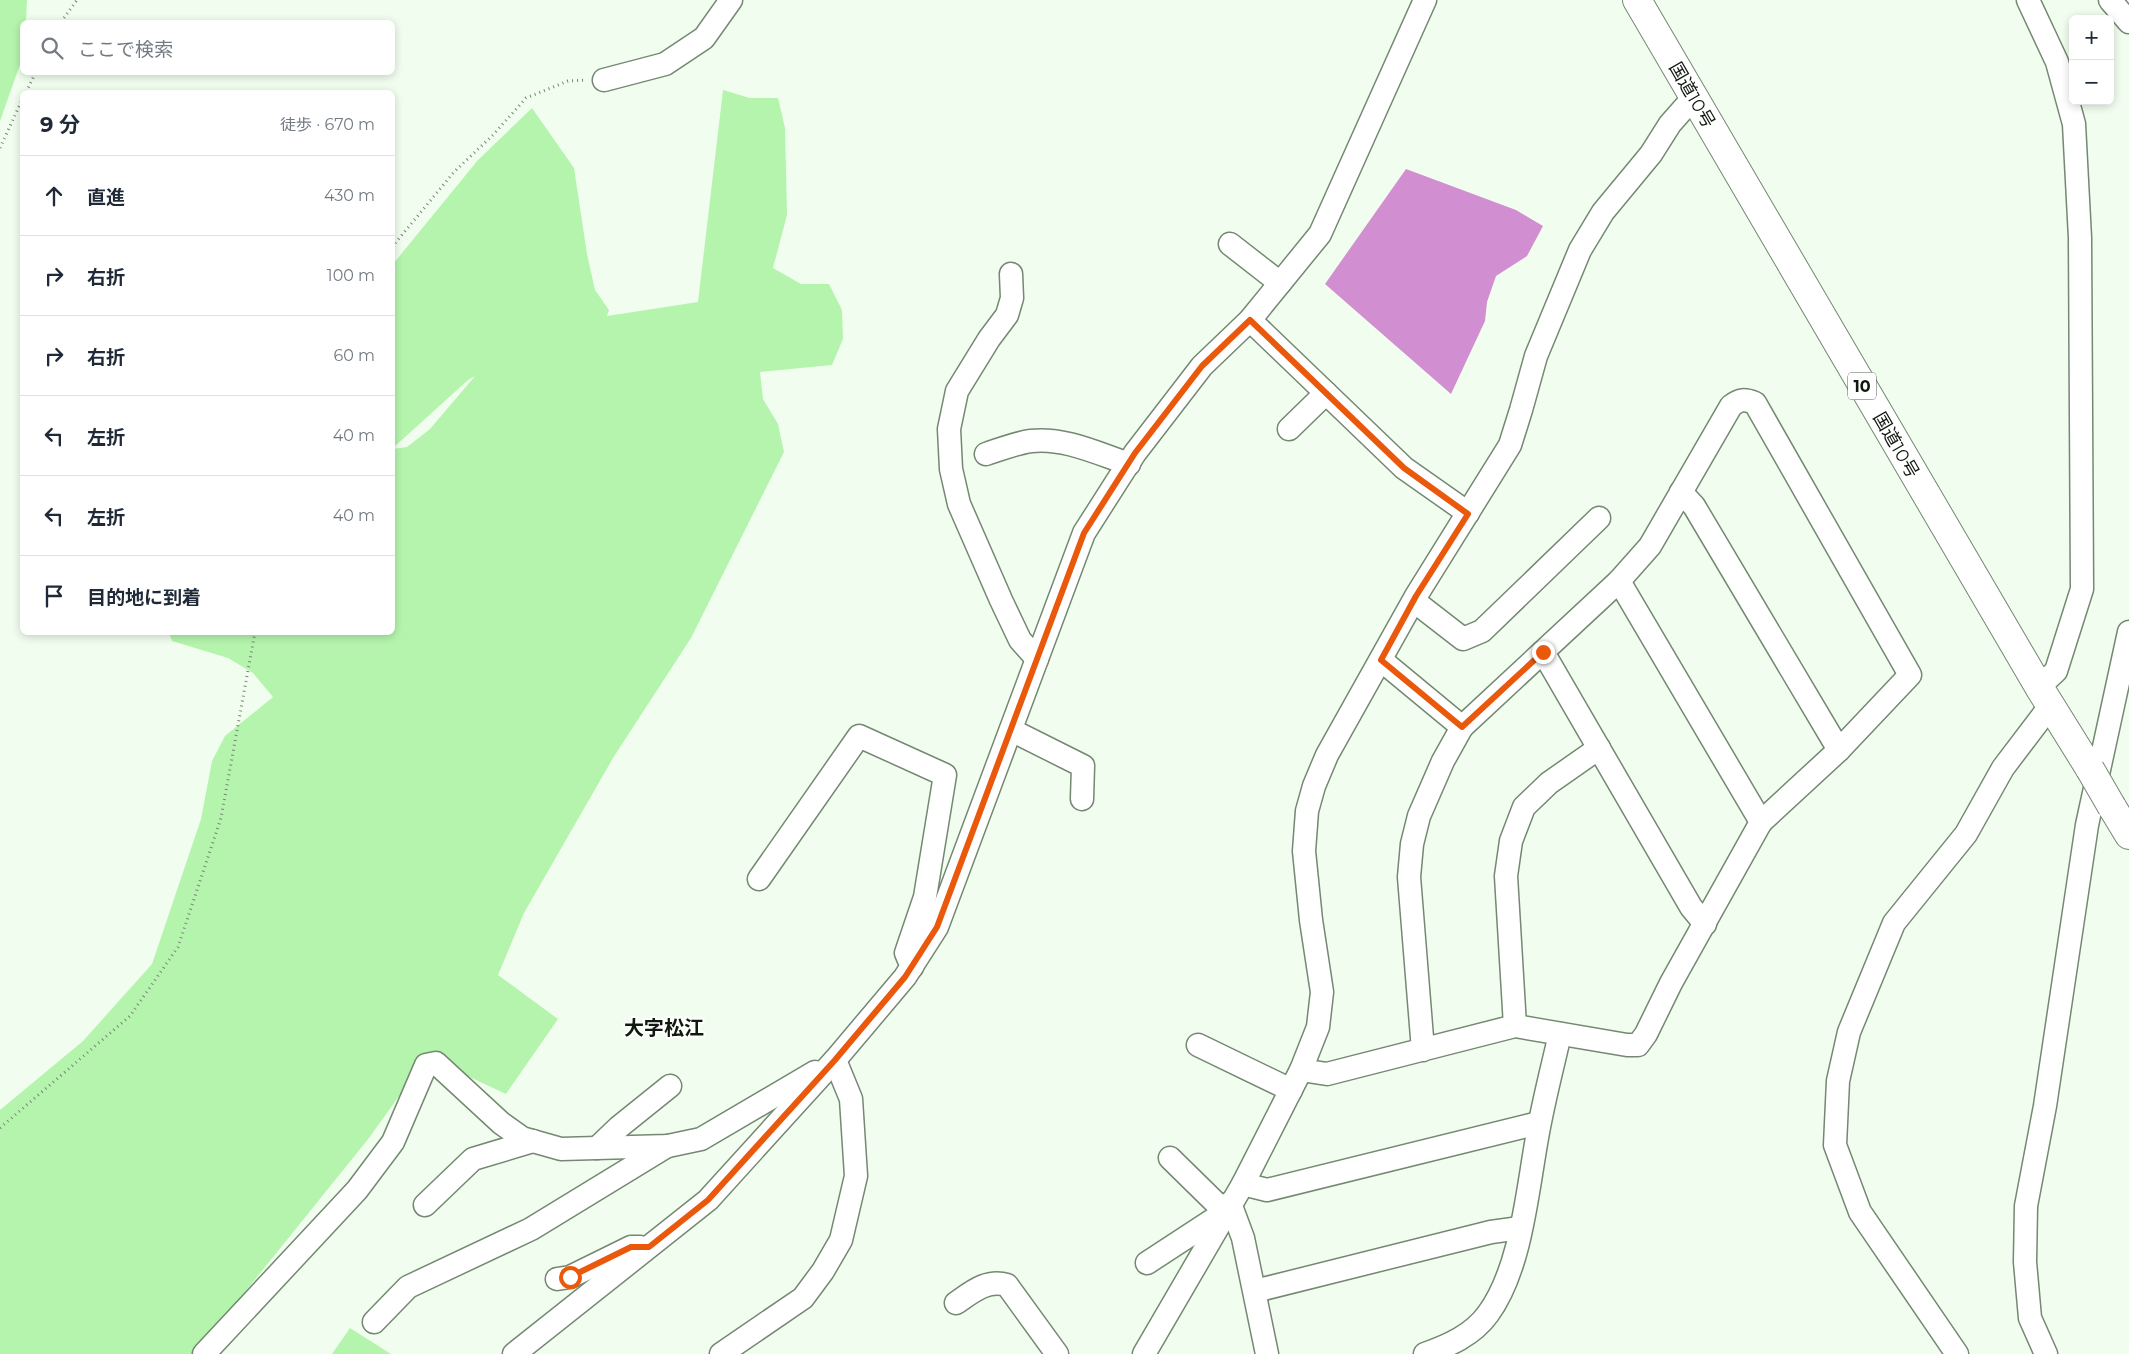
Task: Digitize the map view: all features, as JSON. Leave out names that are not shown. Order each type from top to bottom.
[{"type":"highway","name":"国道10号","points":[[1637,0],[2044,697],[2129,835]]},
{"type":"street","points":[[604,80],[665,64],[704,38],[731,0]]},
{"type":"street","points":[[514,1354],[708,1200],[835,1060],[912,967],[937,927],[1084,533],[1129,464],[1202,366],[1250,320],[1320,234],[1425,0]]},
{"type":"street","points":[[1957,1354],[1860,1212],[1835,1145],[1838,1081],[1849,1032],[1894,923],[1966,834],[2044,697],[2056,671],[2082,589],[2080,238],[2074,124],[2057,62],[2028,0]]},
{"type":"street","points":[[2110,0],[2129,22]]},
{"type":"street","points":[[1144,1354],[1242,1184],[1302,1070],[1318,1027],[1322,992],[1311,920],[1304,851],[1307,811],[1314,786],[1327,755],[1414,601],[1510,445],[1522,410],[1536,356],[1580,250],[1603,212],[1652,154],[1670,124],[1693,98]]},
{"type":"street","points":[[1230,244],[1280,283]]},
{"type":"street","points":[[1011,274],[1012,298],[1007,315],[989,339],[957,391],[949,429],[951,469],[959,504],[1001,600],[1020,640],[1037,659]]},
{"type":"street","points":[[1250,320],[1404,468],[1468,514]]},
{"type":"street","points":[[1289,429],[1326,393]]},
{"type":"street","points":[[1302,1070],[1327,1074],[1422,1050],[1515,1026],[1627,1045],[1638,1045],[1646,1034],[1671,983],[1761,822],[1839,750],[1910,674],[1755,403],[1747,400],[1738,400],[1732,406],[1650,546],[1619,581],[1462,727],[1439,769],[1419,816],[1412,844],[1409,877],[1422,1050]]},
{"type":"street","points":[[986,454],[1018,443],[1052,441],[1082,448],[1129,464]]},
{"type":"street","points":[[1682,492],[1694,506],[1839,750]]},
{"type":"street","points":[[1414,601],[1462,639],[1482,631],[1599,518]]},
{"type":"street","points":[[1619,581],[1761,822]]},
{"type":"street","points":[[2046,1354],[2030,1318],[2025,1262],[2026,1206],[2045,1106],[2087,826],[2129,632]]},
{"type":"street","points":[[1543,652],[1691,907],[1705,924]]},
{"type":"street","points":[[1381,660],[1462,727]]},
{"type":"street","points":[[1011,730],[1083,766],[1082,799]]},
{"type":"street","points":[[759,879],[859,736],[945,775],[926,897],[906,953],[912,967]]},
{"type":"street","points":[[1515,1026],[1506,876],[1511,841],[1524,807],[1549,783],[1599,748]]},
{"type":"street","points":[[1425,1354],[1449,1346],[1470,1332],[1487,1316],[1508,1279],[1520,1228],[1539,1123],[1560,1034]]},
{"type":"street","points":[[1198,1045],[1291,1090]]},
{"type":"street","points":[[204,1354],[357,1190],[393,1142],[426,1064],[436,1063],[501,1123],[522,1138],[561,1150],[668,1146],[701,1139],[835,1060]]},
{"type":"street","points":[[721,1354],[802,1298],[823,1271],[841,1240],[856,1176],[851,1099],[835,1060]]},
{"type":"street","points":[[596,1148],[670,1086]]},
{"type":"street","points":[[1242,1184],[1267,1190],[1539,1123]]},
{"type":"street","points":[[425,1205],[473,1159],[533,1141]]},
{"type":"street","points":[[374,1322],[408,1287],[531,1229],[668,1146]]},
{"type":"street","points":[[1170,1158],[1228,1208],[1242,1238],[1255,1291],[1267,1354]]},
{"type":"street","points":[[1147,1263],[1228,1208]]},
{"type":"street","points":[[1255,1291],[1491,1232],[1520,1228]]},
{"type":"street","points":[[556,1279],[570,1277],[631,1247],[649,1247]]},
{"type":"street","points":[[956,1303],[979,1288],[997,1282],[1007,1285],[1057,1354]]},
{"type":"path","points":[[62,20],[77,0]]},
{"type":"path","points":[[27,90],[34,75]]},
{"type":"path","points":[[395,244],[454,172],[493,135],[526,98],[568,81],[604,80]]},
{"type":"path","points":[[0,148],[20,104]]},
{"type":"path","points":[[0,1128],[130,1016],[178,947],[221,818],[254,635]]},
{"type":"green space","points":[[0,0],[27,0],[26,20],[20,20],[20,65],[0,121]]},
{"type":"green space","points":[[723,90],[750,98],[778,98],[785,128],[787,215],[773,268],[801,284],[829,284],[842,310],[843,339],[832,365],[760,372],[763,399],[778,424],[784,452],[691,638],[613,758],[524,913],[498,975],[558,1019],[506,1094],[427,1057],[369,1138],[195,1354],[0,1354],[0,1110],[83,1041],[152,964],[201,819],[212,761],[225,736],[273,697],[253,673],[228,658],[172,641],[170,635],[395,635],[395,449],[407,447],[430,429],[475,376],[468,380],[395,446],[395,262],[478,160],[532,108],[574,168],[587,254],[595,290],[609,310],[607,316],[698,302]]},
{"type":"green space","points":[[350,1328],[391,1354],[332,1354]]},
{"type":"shaded area","points":[[1406,169],[1516,210],[1543,226],[1527,256],[1496,276],[1487,302],[1485,321],[1451,394],[1325,284]]},
{"type":"district","name":"大字松江","points":[[664,1028]]},
{"type":"route","points":[[570,1277],[631,1247],[649,1247],[708,1200],[835,1060],[905,977],[937,927],[1084,533],[1135,453],[1202,366],[1250,320],[1404,468],[1468,514],[1416,596],[1381,660],[1462,727],[1543,652]]}]
